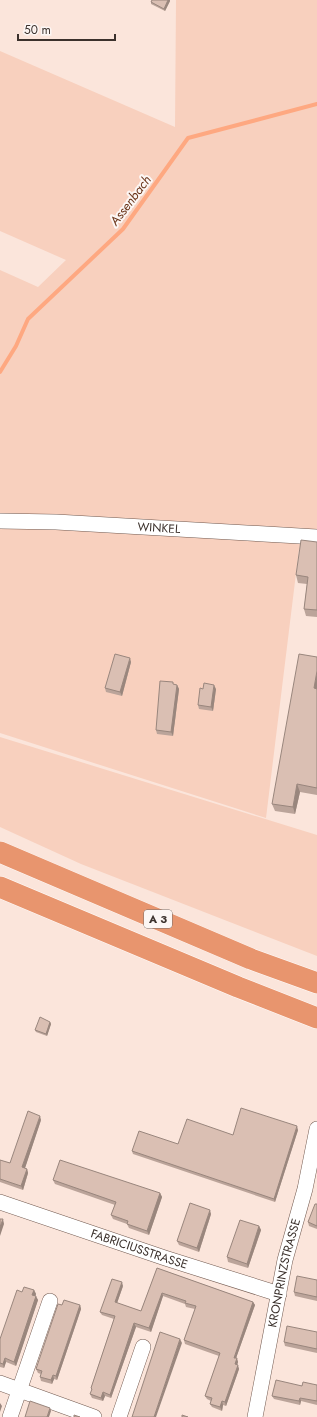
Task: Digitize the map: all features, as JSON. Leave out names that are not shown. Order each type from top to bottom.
[{"type":"highway","name":"A 3","points":[[0,852],[251,959],[317,983]]},
{"type":"highway","name":"A 3","points":[[0,887],[238,987],[317,1018]]},
{"type":"street","name":"WINKEL","points":[[0,521],[56,522],[317,537]]},
{"type":"street","name":"KRONPRINZSTRASSE","points":[[255,1417],[291,1238],[311,1191],[317,1129]]},
{"type":"street","name":"FABRICIUSSTRASSE","points":[[0,1202],[165,1258],[279,1294]]},
{"type":"street","points":[[10,1417],[50,1301]]},
{"type":"street","points":[[119,1417],[143,1347]]},
{"type":"street","points":[[0,1383],[94,1417]]},
{"type":"shaded area","points":[[176,0],[317,0],[317,548],[299,549],[266,818],[0,733],[0,270],[38,287],[66,260],[0,231],[0,51],[175,127]]},
{"type":"shaded area","points":[[0,737],[317,835],[317,956],[81,864],[0,827]]},
{"type":"building","points":[[152,0],[168,0],[164,9],[151,2]]},
{"type":"building","points":[[301,540],[317,542],[317,610],[304,609],[308,577],[296,575]]},
{"type":"building","points":[[115,654],[130,658],[120,692],[105,688]]},
{"type":"building","points":[[299,654],[317,657],[317,671],[314,688],[317,689],[317,788],[297,784],[293,807],[272,804]]},
{"type":"building","points":[[160,681],[173,682],[173,684],[177,685],[171,732],[156,730]]},
{"type":"building","points":[[204,683],[214,685],[211,707],[198,705],[200,688],[203,689]]},
{"type":"building","points":[[40,1017],[50,1022],[46,1034],[35,1030]]},
{"type":"building","points":[[241,1108],[297,1126],[274,1199],[132,1151],[139,1131],[178,1144],[187,1119],[233,1135]]},
{"type":"building","points":[[28,1111],[40,1116],[22,1167],[27,1169],[21,1186],[0,1179],[0,1160],[10,1163]]},
{"type":"building","points":[[60,1160],[160,1193],[147,1231],[127,1224],[128,1221],[111,1215],[116,1202],[53,1180]]},
{"type":"building","points":[[190,1203],[210,1210],[197,1248],[177,1241]]},
{"type":"building","points":[[315,1204],[317,1204],[317,1226],[308,1222]]},
{"type":"building","points":[[0,1219],[3,1219],[0,1227]]},
{"type":"building","points":[[240,1220],[259,1226],[247,1264],[227,1257]]},
{"type":"building","points":[[157,1268],[253,1302],[234,1358],[237,1358],[235,1364],[238,1365],[225,1402],[222,1401],[220,1407],[210,1404],[212,1398],[205,1396],[220,1353],[184,1340],[196,1306],[162,1293],[149,1328],[134,1323],[110,1395],[103,1392],[101,1398],[90,1394],[115,1316],[100,1312],[112,1279],[122,1282],[115,1302],[141,1311]]},
{"type":"building","points":[[297,1276],[317,1280],[317,1297],[294,1292]]},
{"type":"building","points":[[24,1287],[34,1290],[32,1295],[36,1296],[14,1362],[5,1358],[3,1364],[0,1363],[0,1339],[17,1290],[22,1292]]},
{"type":"building","points":[[64,1300],[80,1305],[56,1376],[53,1375],[51,1380],[40,1377],[42,1371],[36,1369],[58,1304],[62,1305]]},
{"type":"building","points":[[287,1326],[317,1332],[317,1349],[284,1342]]},
{"type":"building","points":[[160,1332],[180,1339],[154,1417],[132,1417]]},
{"type":"building","points":[[276,1380],[302,1386],[303,1382],[317,1385],[317,1401],[300,1398],[299,1401],[272,1396]]},
{"type":"building","points":[[30,1401],[50,1408],[47,1417],[25,1417]]},
{"type":"waterway","name":"Assenbach","points":[[0,372],[16,346],[28,319],[123,229],[188,138],[317,104]]}]
